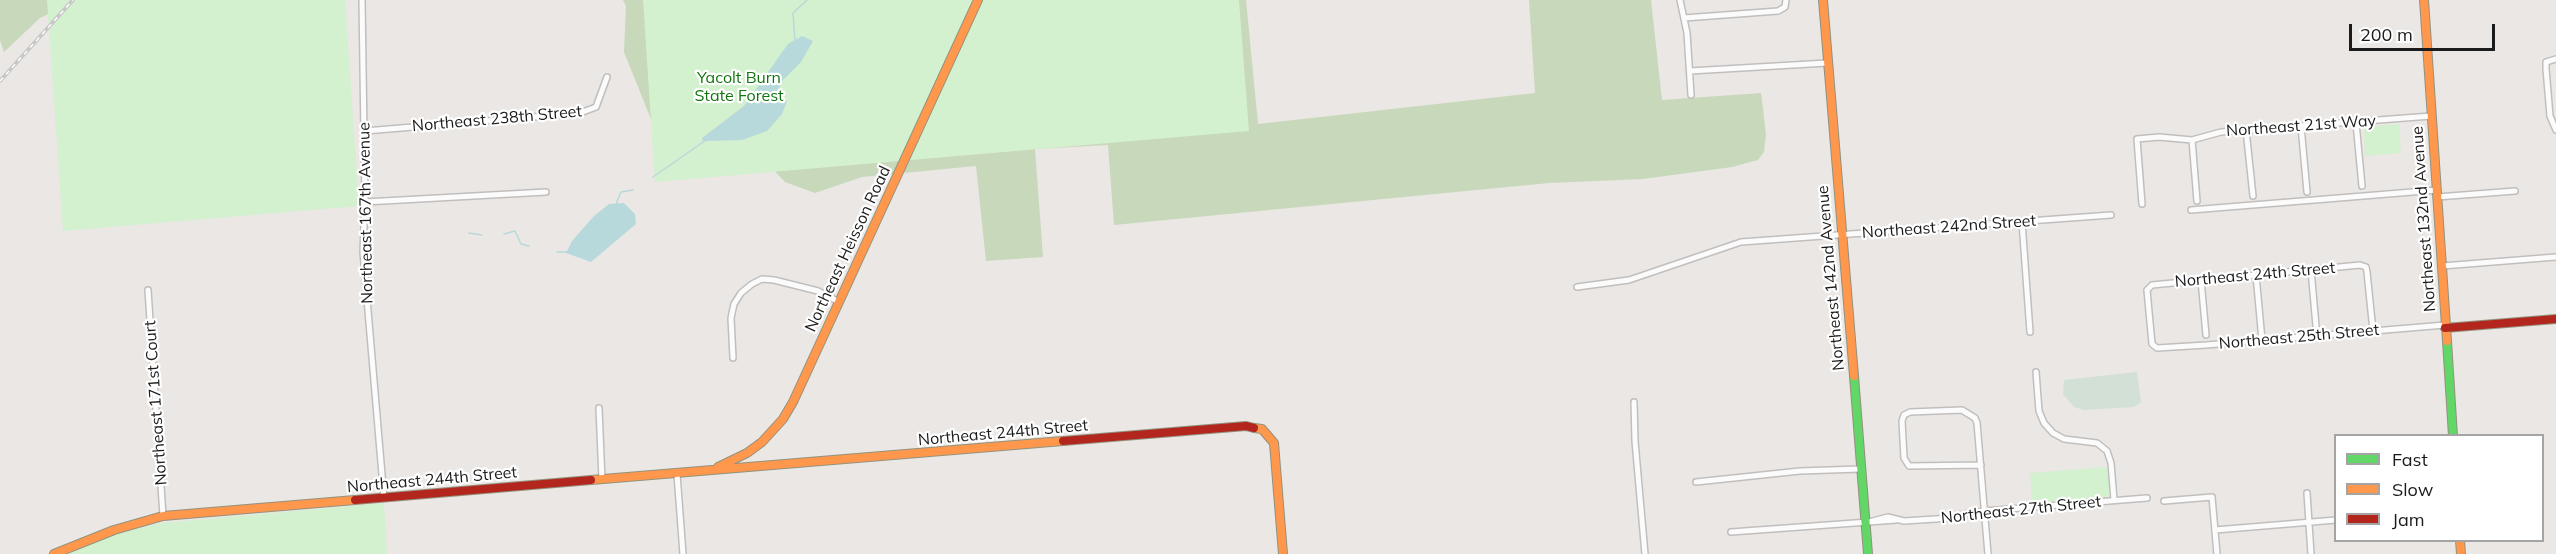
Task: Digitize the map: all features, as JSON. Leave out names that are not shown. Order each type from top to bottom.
[{"type":"street","name":"Northeast 167th Avenue","points":[[362,0],[365,131],[363,252],[384,498]]},
{"type":"street","name":"Northeast Heisson Road","points":[[702,471],[723,465],[747,453],[771,434],[793,402],[978,0]]},
{"type":"street","points":[[1680,0],[1684,18],[1691,95]]},
{"type":"street","points":[[1684,18],[1778,11],[1784,8],[1786,0]]},
{"type":"street","name":"Northeast 142nd Avenue","points":[[1823,0],[1868,554]]},
{"type":"street","name":"Northeast 132nd Avenue","points":[[2424,0],[2453,434]]},
{"type":"street","points":[[2556,59],[2546,62],[2550,116],[2556,130]]},
{"type":"street","points":[[1690,71],[1827,63]]},
{"type":"street","name":"Northeast 238th Street","points":[[365,131],[580,113],[596,107],[607,77]]},
{"type":"street","name":"Northeast 21st Way","points":[[2142,204],[2137,139],[2159,137],[2192,140],[2221,132],[2431,116]]},
{"type":"street","points":[[2356,123],[2362,186]]},
{"type":"street","points":[[2301,126],[2307,192]]},
{"type":"street","points":[[2246,130],[2253,196]]},
{"type":"street","points":[[2192,140],[2197,201]]},
{"type":"street","points":[[2191,210],[2515,191]]},
{"type":"street","points":[[365,202],[546,192]]},
{"type":"street","name":"Northeast 242nd Street","points":[[1577,287],[1629,280],[1741,242],[2111,215]]},
{"type":"street","points":[[2022,222],[2030,332]]},
{"type":"street","points":[[2442,266],[2556,257]]},
{"type":"street","name":"Northeast 24th Street","points":[[2152,346],[2147,290],[2152,285],[2360,265],[2366,267],[2373,331]]},
{"type":"street","points":[[2312,270],[2316,326]]},
{"type":"street","points":[[2256,275],[2262,340]]},
{"type":"street","points":[[734,358],[731,318],[734,304],[741,293],[752,284],[762,279],[774,280],[818,291],[839,302]]},
{"type":"street","points":[[2201,280],[2206,335]]},
{"type":"street","name":"Northeast 171st Court","points":[[148,290],[163,516]]},
{"type":"street","points":[[2445,326],[2556,319]]},
{"type":"street","name":"Northeast 25th Street","points":[[2152,346],[2162,348],[2445,326]]},
{"type":"street","points":[[2036,372],[2039,411],[2049,428],[2064,439],[2097,443],[2108,451],[2114,500]]},
{"type":"street","points":[[1634,402],[1635,441],[1645,554]]},
{"type":"street","points":[[599,408],[602,480]]},
{"type":"street","points":[[1981,465],[1916,467],[1907,464],[1904,458],[1902,421],[1904,415],[1910,412],[1962,410],[1972,414],[1977,423],[1981,465],[1988,554]]},
{"type":"street","name":"Northeast 244th Street","points":[[54,554],[114,530],[163,516],[1256,426],[1266,431],[1274,443],[1283,554]]},
{"type":"street","points":[[747,453],[754,463],[764,466]]},
{"type":"street","points":[[1696,482],[1807,470],[1860,469]]},
{"type":"street","points":[[677,474],[683,554]]},
{"type":"street","points":[[2307,493],[2312,554]]},
{"type":"street","points":[[2164,501],[2212,497],[2217,554]]},
{"type":"street","name":"Northeast 27th Street","points":[[1731,532],[1951,518],[1984,511],[2147,498]]},
{"type":"street","points":[[2215,530],[2334,520]]},
{"type":"green space","points":[[0,0],[78,0],[40,18],[4,52],[0,40]]},
{"type":"green space","points":[[47,0],[345,0],[359,206],[63,231]]},
{"type":"green space","points":[[623,0],[1246,0],[1258,124],[1535,93],[1529,0],[1651,0],[1662,100],[1761,93],[1766,134],[1764,152],[1758,160],[1732,167],[1643,179],[1549,183],[1114,225],[1108,145],[1035,149],[1043,257],[986,261],[976,166],[862,177],[815,193],[785,182],[771,167],[667,159],[624,52],[626,6]]},
{"type":"green space","name":"Yacolt Burn State Forest","points":[[643,0],[1239,0],[1249,131],[655,182]]},
{"type":"green space","points":[[2399,124],[2401,153],[2365,156],[2364,127]]},
{"type":"green space","points":[[2108,467],[2110,493],[2108,497],[2032,503],[2030,473]]},
{"type":"green space","points":[[384,503],[387,554],[65,554],[117,533],[162,523]]},
{"type":"shaded area","points":[[2137,372],[2141,403],[2133,407],[2084,410],[2074,407],[2063,394],[2064,380]]},
{"type":"water","points":[[802,36],[813,41],[801,62],[783,80],[775,95],[787,101],[782,114],[767,131],[742,140],[703,141],[702,138],[744,106],[788,44]]},
{"type":"water","points":[[624,203],[635,214],[636,224],[591,262],[566,253],[572,241],[594,216],[609,204]]},
{"type":"waterway","points":[[795,41],[793,13],[807,0]]},
{"type":"waterway","points":[[653,177],[706,140]]},
{"type":"waterway","points":[[616,204],[621,192],[633,190]]},
{"type":"waterway","points":[[504,234],[515,231],[521,244],[529,246]]},
{"type":"waterway","points":[[469,233],[482,235]]},
{"type":"waterway","points":[[557,252],[568,252]]},
{"type":"railway","points":[[0,81],[73,0]]},
{"type":"traffic: fast","points":[[2447,341],[2453,434]]},
{"type":"traffic: fast","points":[[1854,376],[1868,554]]},
{"type":"traffic: slow","points":[[718,467],[747,453],[762,442],[783,419],[793,402],[978,0]]},
{"type":"traffic: slow","points":[[1823,0],[1854,376]]},
{"type":"traffic: slow","points":[[2424,0],[2447,341]]},
{"type":"traffic: slow","points":[[1254,428],[1262,429],[1274,443],[1283,554]]},
{"type":"traffic: slow","points":[[591,480],[1063,441]]},
{"type":"traffic: slow","points":[[54,554],[114,530],[163,516],[355,500]]},
{"type":"traffic: slow","points":[[2460,542],[2461,554]]},
{"type":"traffic: jam","points":[[2445,328],[2556,319]]},
{"type":"traffic: jam","points":[[1063,441],[1246,426],[1254,428]]},
{"type":"traffic: jam","points":[[355,500],[591,480]]}]
